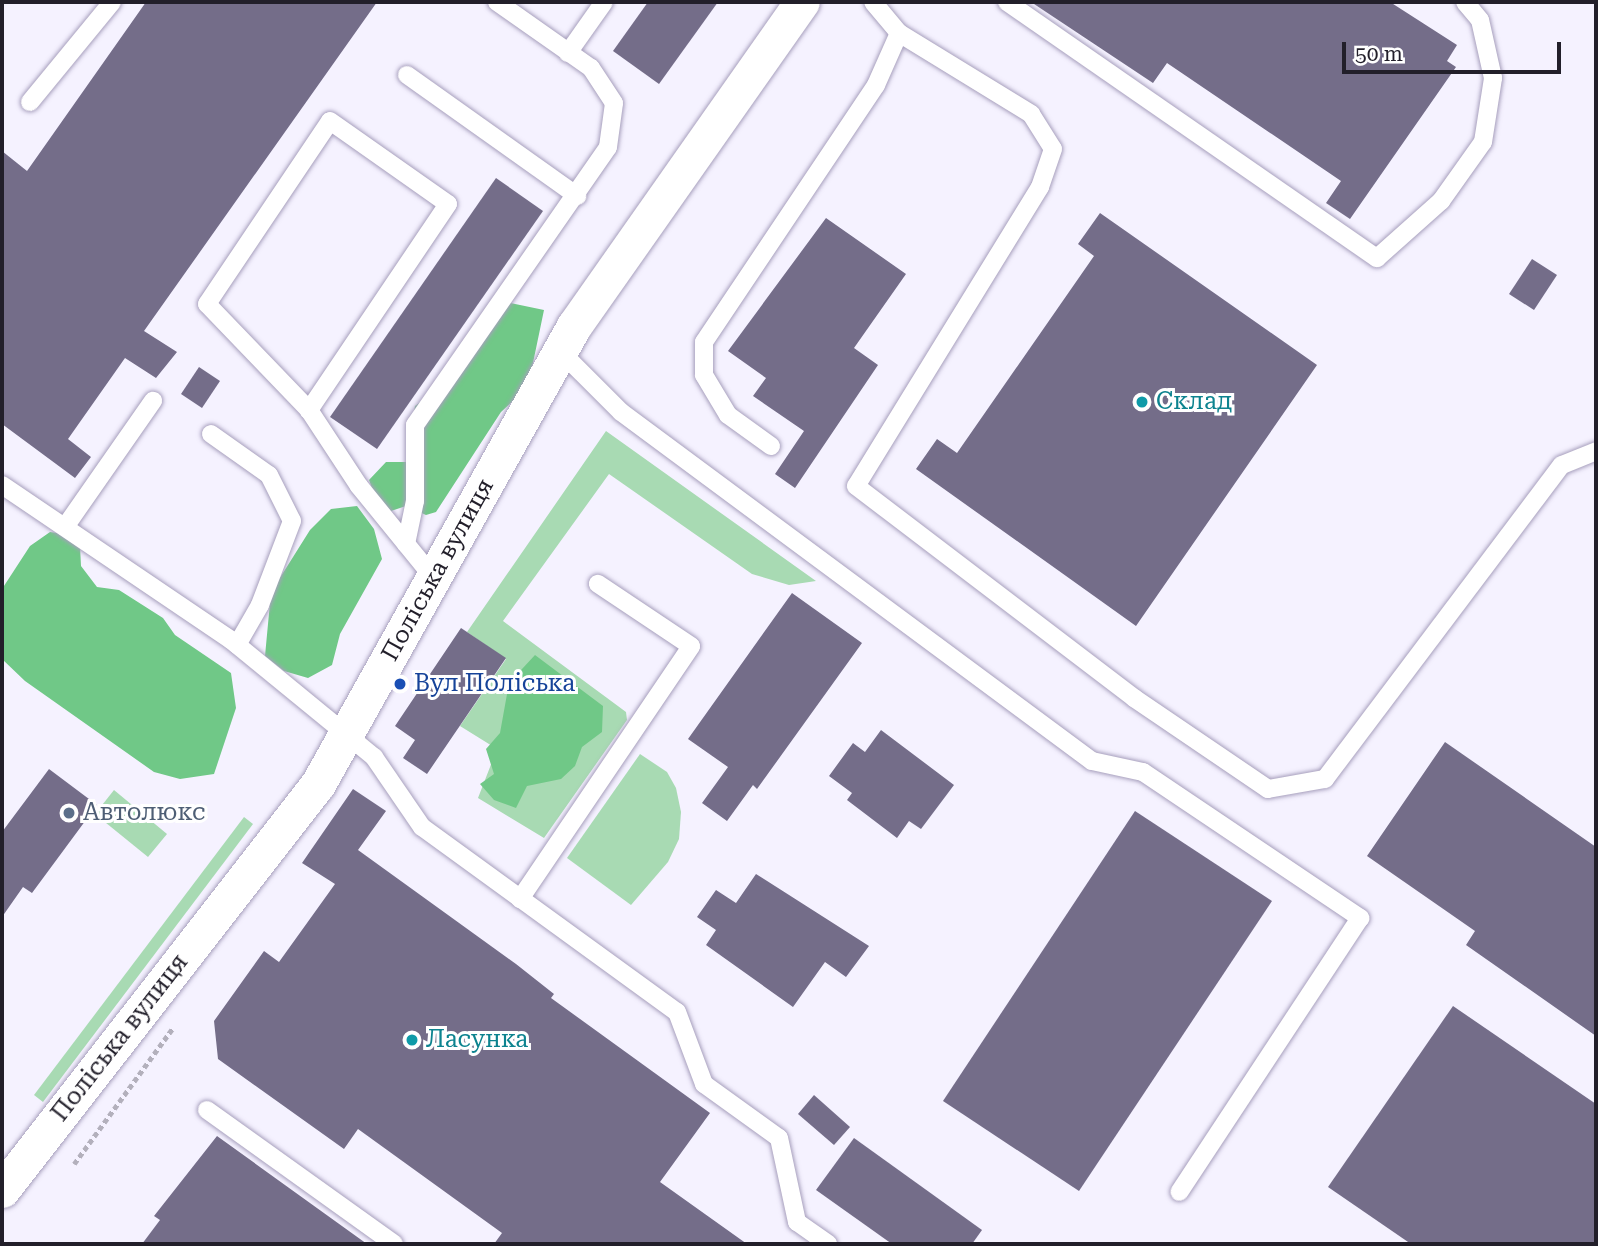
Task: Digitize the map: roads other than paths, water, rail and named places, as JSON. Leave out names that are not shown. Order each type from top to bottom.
[{"type":"street","name":"Поліська вулиця","points":[[6,1173],[318,785],[560,351],[802,2]]},
{"type":"lane","points":[[30,102],[112,2]]},
{"type":"lane","points":[[407,544],[415,501],[415,425],[577,196],[608,147],[614,103],[591,68],[497,2]]},
{"type":"lane","points":[[568,53],[604,2]]},
{"type":"lane","points":[[873,2],[899,33],[1031,114],[1054,149],[1040,187],[856,486],[1134,698],[1268,789],[1325,779],[1562,465],[1596,451]]},
{"type":"lane","points":[[1007,2],[1377,258],[1441,201],[1483,142],[1493,78],[1480,20],[1465,2]]},
{"type":"lane","points":[[771,446],[727,415],[704,375],[704,342],[876,85],[899,33]]},
{"type":"lane","points":[[407,75],[577,196]]},
{"type":"lane","points":[[309,410],[448,204],[330,121],[207,304],[309,410],[316,428],[433,577]]},
{"type":"lane","points":[[560,351],[621,412],[1092,761],[1143,772],[1360,918],[1179,1192]]},
{"type":"lane","points":[[65,527],[153,401]]},
{"type":"lane","points":[[211,434],[269,475],[292,521],[260,605],[237,645]]},
{"type":"lane","points":[[2,485],[237,645],[347,732],[374,757],[422,827],[677,1012],[704,1084],[779,1138],[797,1222],[828,1244]]},
{"type":"lane","points":[[520,899],[691,646],[598,584]]},
{"type":"lane","points":[[207,1110],[394,1244]]},
{"type":"place","name":"Склад","points":[[1142,402]]},
{"type":"place","name":"Вул Поліська","points":[[400,684]]},
{"type":"place","name":"Автолюкс","points":[[69,813]]},
{"type":"place","name":"Ласунка","points":[[412,1040]]}]
